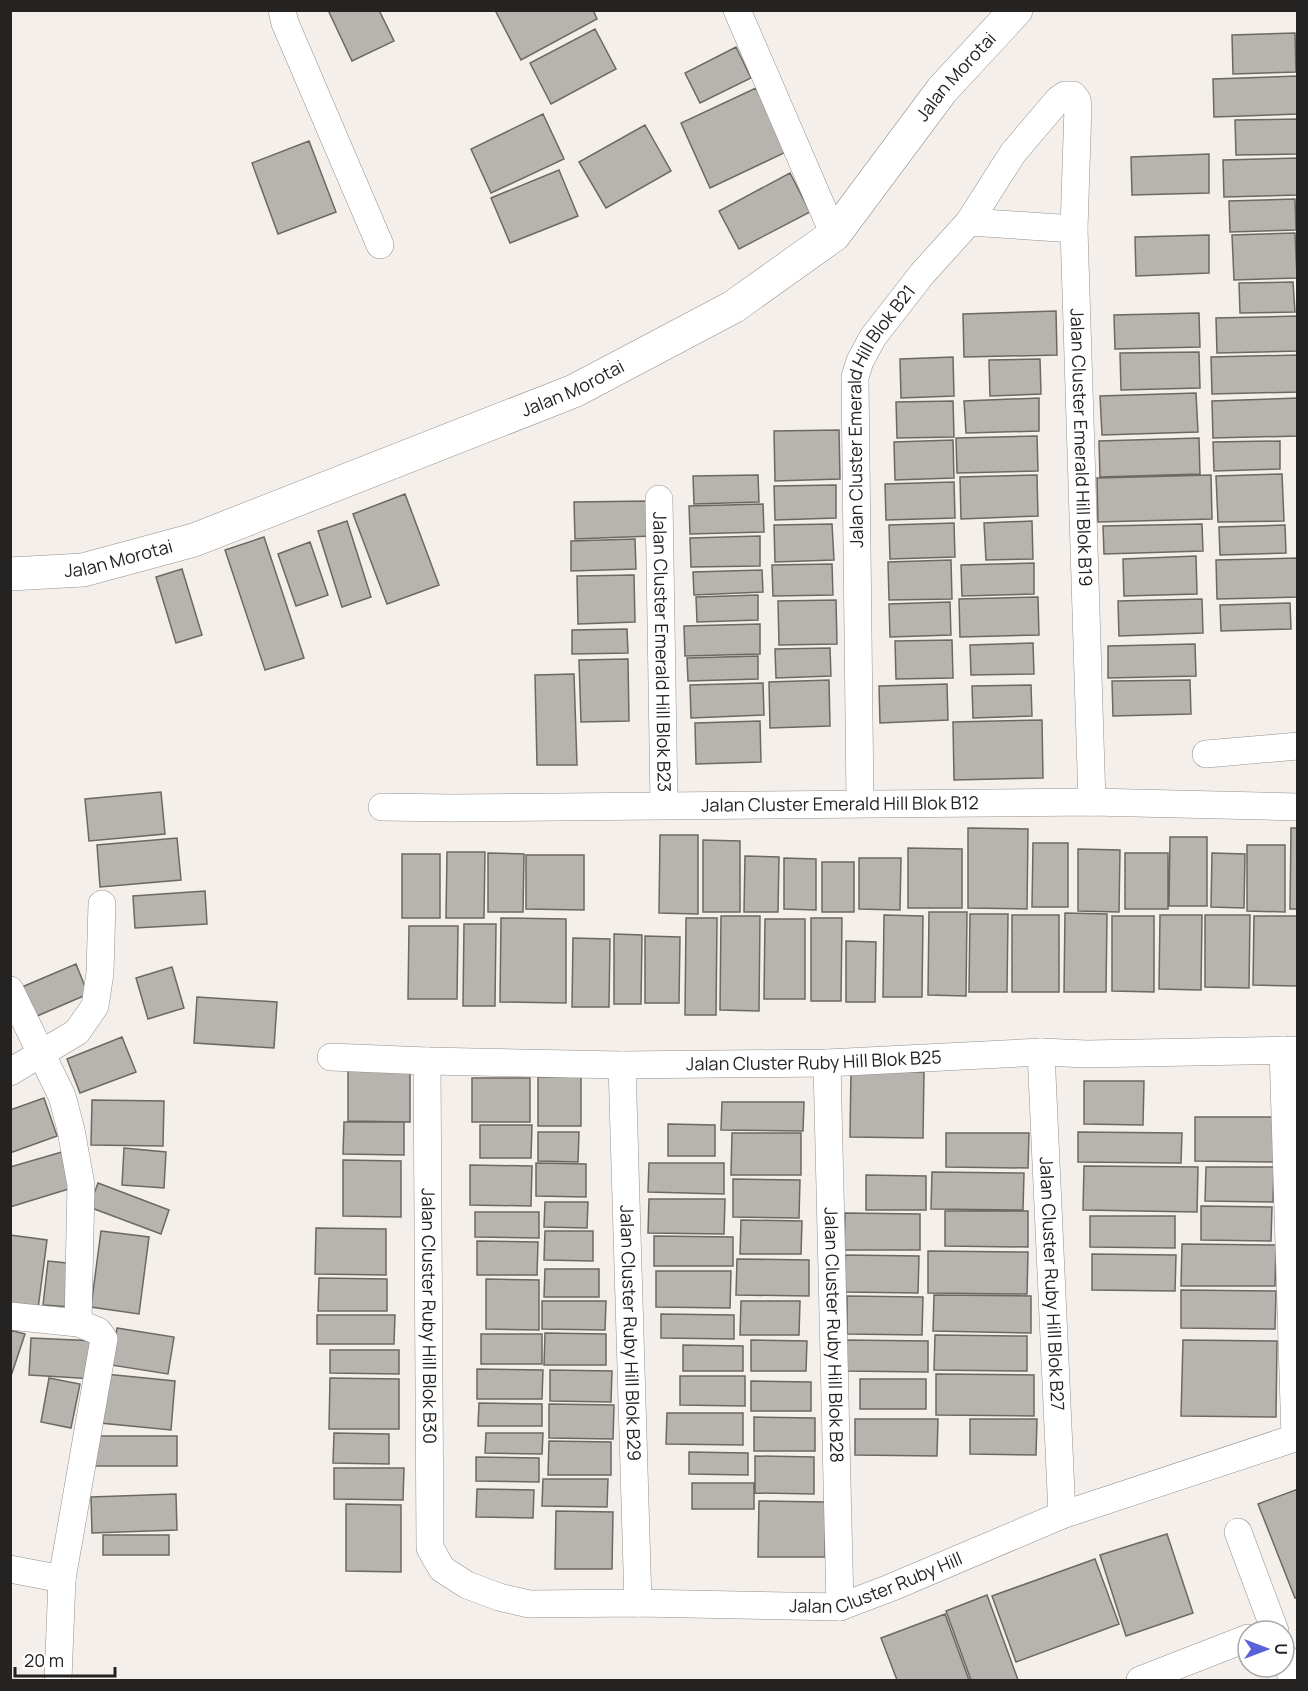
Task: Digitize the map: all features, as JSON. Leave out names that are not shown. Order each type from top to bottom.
[{"type":"street","points":[[282,10],[285,23],[380,245]]},
{"type":"street","points":[[737,10],[834,235]]},
{"type":"street","name":"Jalan Morotai","points":[[10,574],[83,570],[194,540],[574,391],[733,307],[834,235],[942,90],[1016,10]]},
{"type":"street","name":"Jalan Cluster Emerald Hill Blok B21","points":[[860,803],[855,377],[860,361],[873,337],[922,274],[969,222],[1013,153],[1058,100],[1065,95],[1073,95]]},
{"type":"street","name":"Jalan Cluster Emerald Hill Blok B19","points":[[1073,95],[1078,106],[1074,229],[1092,802]]},
{"type":"street","points":[[969,222],[1074,229]]},
{"type":"street","name":"Jalan Cluster Emerald Hill Blok B23","points":[[659,498],[664,805]]},
{"type":"street","points":[[1206,754],[1298,746]]},
{"type":"street","name":"Jalan Cluster Emerald Hill Blok B12","points":[[382,807],[1092,802],[1298,807]]},
{"type":"street","points":[[10,1072],[77,1032],[95,1006],[102,904]]},
{"type":"street","points":[[10,990],[62,1096],[71,1130],[81,1185],[78,1323]]},
{"type":"street","points":[[1290,1050],[1296,1437]]},
{"type":"street","name":"Jalan Cluster Ruby Hill Blok B25","points":[[331,1057],[622,1065],[827,1063],[1041,1052],[1087,1054],[1290,1050]]},
{"type":"street","name":"Jalan Cluster Ruby Hill Blok B27","points":[[1041,1052],[1062,1515]]},
{"type":"street","name":"Jalan Cluster Ruby Hill Blok B30","points":[[427,1061],[430,1548],[442,1569]]},
{"type":"street","name":"Jalan Cluster Ruby Hill Blok B28","points":[[827,1063],[840,1607]]},
{"type":"street","name":"Jalan Cluster Ruby Hill Blok B29","points":[[622,1065],[638,1603]]},
{"type":"street","points":[[10,1316],[78,1323],[98,1331],[104,1339],[62,1579],[58,1680]]},
{"type":"street","name":"Jalan Cluster Ruby Hill","points":[[442,1569],[467,1586],[529,1604],[638,1603],[840,1607],[1062,1515],[1296,1437]]},
{"type":"street","points":[[1238,1532],[1268,1619]]},
{"type":"street","points":[[10,1569],[62,1579]]},
{"type":"street","points":[[1140,1680],[1236,1643]]},
{"type":"building","points":[[328,10],[379,10],[394,41],[352,61]]},
{"type":"building","points":[[495,10],[593,10],[597,19],[521,60]]},
{"type":"building","points":[[595,29],[616,69],[551,104],[530,63]]},
{"type":"building","points":[[1295,33],[1296,72],[1233,74],[1232,35]]},
{"type":"building","points":[[736,47],[751,78],[700,103],[685,73]]},
{"type":"building","points":[[1298,76],[1298,114],[1214,117],[1213,79]]},
{"type":"building","points":[[756,88],[786,152],[710,188],[681,123]]},
{"type":"building","points":[[543,114],[564,159],[491,193],[471,149]]},
{"type":"building","points":[[1298,119],[1298,154],[1236,155],[1235,120]]},
{"type":"building","points":[[645,125],[671,171],[606,208],[579,162]]},
{"type":"building","points":[[309,141],[336,212],[278,234],[252,163]]},
{"type":"building","points":[[1209,154],[1209,193],[1132,195],[1131,157]]},
{"type":"building","points":[[1298,158],[1298,195],[1224,197],[1223,160]]},
{"type":"building","points":[[559,170],[578,216],[510,243],[491,198]]},
{"type":"building","points":[[790,173],[810,212],[739,249],[719,211]]},
{"type":"building","points":[[1295,199],[1296,230],[1230,232],[1229,201]]},
{"type":"building","points":[[1295,233],[1297,278],[1234,280],[1232,235]]},
{"type":"building","points":[[1209,235],[1209,273],[1136,276],[1135,237]]},
{"type":"building","points":[[1293,282],[1295,312],[1240,313],[1239,283]]},
{"type":"building","points":[[1056,311],[1057,355],[964,357],[963,314]]},
{"type":"building","points":[[1199,313],[1200,347],[1115,349],[1114,315]]},
{"type":"building","points":[[1298,316],[1298,351],[1217,353],[1216,318]]},
{"type":"building","points":[[1199,352],[1200,388],[1121,390],[1120,353]]},
{"type":"building","points":[[1298,355],[1298,392],[1212,394],[1211,357]]},
{"type":"building","points":[[953,357],[954,396],[901,398],[900,359]]},
{"type":"building","points":[[1040,359],[1041,394],[990,396],[989,360]]},
{"type":"building","points":[[1196,393],[1198,432],[1102,435],[1100,396]]},
{"type":"building","points":[[1039,398],[1039,431],[966,433],[964,401]]},
{"type":"building","points":[[1298,398],[1298,436],[1213,438],[1212,401]]},
{"type":"building","points":[[953,401],[954,437],[897,438],[896,402]]},
{"type":"building","points":[[839,430],[840,479],[775,481],[774,431]]},
{"type":"building","points":[[1037,436],[1038,471],[957,473],[956,438]]},
{"type":"building","points":[[1199,438],[1200,474],[1100,477],[1099,441]]},
{"type":"building","points":[[953,440],[954,478],[895,480],[894,442]]},
{"type":"building","points":[[1280,441],[1280,469],[1214,471],[1213,442]]},
{"type":"building","points":[[1282,474],[1284,521],[1218,522],[1216,476]]},
{"type":"building","points":[[758,475],[759,502],[694,504],[693,476]]},
{"type":"building","points":[[1037,475],[1038,516],[961,519],[960,477]]},
{"type":"building","points":[[1211,475],[1212,519],[1098,522],[1097,478]]},
{"type":"building","points":[[954,482],[955,518],[886,520],[885,484]]},
{"type":"building","points":[[836,485],[836,518],[775,520],[774,486]]},
{"type":"building","points":[[405,494],[439,585],[387,604],[353,514]]},
{"type":"building","points":[[650,501],[652,536],[575,539],[574,502]]},
{"type":"building","points":[[763,504],[764,532],[690,534],[689,506]]},
{"type":"building","points":[[347,521],[371,597],[342,607],[318,531]]},
{"type":"building","points":[[1032,521],[1033,559],[986,560],[984,523]]},
{"type":"building","points":[[954,523],[955,557],[890,559],[889,525]]},
{"type":"building","points":[[832,524],[834,560],[775,562],[774,525]]},
{"type":"building","points":[[1202,524],[1203,551],[1104,554],[1103,526]]},
{"type":"building","points":[[1285,525],[1286,553],[1220,555],[1219,527]]},
{"type":"building","points":[[760,536],[760,566],[691,567],[690,538]]},
{"type":"building","points":[[264,537],[304,658],[265,670],[225,550]]},
{"type":"building","points":[[635,539],[636,569],[571,571],[571,541]]},
{"type":"building","points":[[310,542],[328,595],[296,606],[278,554]]},
{"type":"building","points":[[1196,556],[1197,594],[1124,596],[1123,559]]},
{"type":"building","points":[[1298,558],[1298,597],[1217,599],[1216,560]]},
{"type":"building","points":[[951,560],[952,599],[889,600],[888,562]]},
{"type":"building","points":[[1034,563],[1034,594],[962,596],[961,565]]},
{"type":"building","points":[[832,564],[833,595],[773,596],[772,565]]},
{"type":"building","points":[[182,569],[202,635],[176,643],[156,577]]},
{"type":"building","points":[[762,570],[763,592],[694,595],[693,572]]},
{"type":"building","points":[[634,575],[635,622],[578,624],[577,576]]},
{"type":"building","points":[[758,595],[758,620],[697,622],[696,597]]},
{"type":"building","points":[[1038,597],[1039,635],[960,637],[959,599]]},
{"type":"building","points":[[1202,599],[1203,633],[1119,636],[1118,601]]},
{"type":"building","points":[[836,600],[837,644],[779,645],[778,601]]},
{"type":"building","points":[[950,602],[951,635],[890,637],[889,604]]},
{"type":"building","points":[[1290,603],[1291,629],[1221,631],[1220,605]]},
{"type":"building","points":[[760,624],[760,654],[685,656],[684,626]]},
{"type":"building","points":[[627,629],[628,653],[572,654],[572,630]]},
{"type":"building","points":[[952,640],[953,678],[896,679],[895,641]]},
{"type":"building","points":[[1033,643],[1034,674],[971,675],[970,645]]},
{"type":"building","points":[[1195,644],[1196,676],[1108,678],[1108,646]]},
{"type":"building","points":[[830,648],[831,676],[776,678],[775,649]]},
{"type":"building","points":[[758,656],[758,679],[688,681],[687,658]]},
{"type":"building","points":[[628,659],[629,721],[581,722],[579,660]]},
{"type":"building","points":[[574,674],[577,765],[537,765],[535,675]]},
{"type":"building","points":[[829,680],[830,726],[770,728],[769,682]]},
{"type":"building","points":[[1190,680],[1191,714],[1113,716],[1112,681]]},
{"type":"building","points":[[763,683],[764,715],[691,718],[690,685]]},
{"type":"building","points":[[947,684],[948,720],[880,723],[879,686]]},
{"type":"building","points":[[1031,685],[1032,716],[973,718],[972,686]]},
{"type":"building","points":[[1042,720],[1043,778],[954,780],[953,722]]},
{"type":"building","points":[[760,721],[761,762],[696,764],[695,723]]},
{"type":"building","points":[[161,792],[165,834],[89,841],[85,799]]},
{"type":"building","points":[[968,828],[1028,829],[1027,909],[968,908]]},
{"type":"building","points":[[1291,828],[1298,828],[1298,909],[1290,909]]},
{"type":"building","points":[[660,835],[698,835],[698,914],[659,913]]},
{"type":"building","points":[[1170,837],[1207,837],[1207,906],[1169,906]]},
{"type":"building","points":[[177,838],[181,880],[100,887],[97,845]]},
{"type":"building","points":[[703,840],[740,841],[740,912],[703,912]]},
{"type":"building","points":[[1033,843],[1068,843],[1068,907],[1032,907]]},
{"type":"building","points":[[1247,845],[1285,845],[1285,912],[1247,911]]},
{"type":"building","points":[[908,848],[962,849],[962,908],[908,908]]},
{"type":"building","points":[[1078,849],[1120,850],[1119,912],[1078,911]]},
{"type":"building","points":[[447,852],[485,852],[484,918],[446,918]]},
{"type":"building","points":[[488,853],[524,854],[523,912],[488,912]]},
{"type":"building","points":[[1125,853],[1168,853],[1168,909],[1125,909]]},
{"type":"building","points":[[1212,853],[1245,854],[1244,908],[1211,907]]},
{"type":"building","points":[[402,854],[440,854],[440,918],[402,918]]},
{"type":"building","points":[[526,855],[584,855],[584,910],[526,909]]},
{"type":"building","points":[[745,856],[779,857],[778,912],[744,912]]},
{"type":"building","points":[[784,858],[816,859],[816,910],[784,909]]},
{"type":"building","points":[[859,858],[901,858],[900,910],[859,909]]},
{"type":"building","points":[[822,862],[854,862],[854,912],[822,912]]},
{"type":"building","points":[[205,891],[207,924],[135,928],[133,896]]},
{"type":"building","points":[[929,912],[967,912],[966,996],[928,995]]},
{"type":"building","points":[[1065,913],[1107,914],[1106,992],[1064,992]]},
{"type":"building","points":[[970,914],[1008,914],[1007,992],[969,992]]},
{"type":"building","points":[[884,915],[923,916],[922,997],[883,997]]},
{"type":"building","points":[[1012,915],[1059,915],[1059,992],[1012,992]]},
{"type":"building","points":[[1160,915],[1202,915],[1201,990],[1159,989]]},
{"type":"building","points":[[1205,915],[1250,915],[1249,988],[1205,987]]},
{"type":"building","points":[[721,916],[760,916],[759,1011],[720,1010]]},
{"type":"building","points":[[1112,916],[1154,916],[1154,992],[1112,991]]},
{"type":"building","points":[[1254,916],[1298,916],[1298,986],[1253,985]]},
{"type":"building","points":[[501,918],[566,919],[566,1003],[500,1002]]},
{"type":"building","points":[[686,918],[717,918],[716,1015],[685,1015]]},
{"type":"building","points":[[811,918],[842,918],[841,1001],[811,1001]]},
{"type":"building","points":[[765,919],[805,919],[805,999],[764,999]]},
{"type":"building","points":[[464,924],[496,924],[495,1006],[463,1006]]},
{"type":"building","points":[[409,926],[458,926],[457,999],[408,999]]},
{"type":"building","points":[[614,934],[642,935],[641,1004],[614,1004]]},
{"type":"building","points":[[645,936],[680,937],[679,1003],[645,1003]]},
{"type":"building","points":[[573,938],[610,939],[609,1007],[572,1007]]},
{"type":"building","points":[[846,941],[876,942],[875,1002],[846,1002]]},
{"type":"building","points":[[76,964],[88,994],[35,1017],[22,987]]},
{"type":"building","points":[[172,967],[184,1008],[148,1019],[136,978]]},
{"type":"building","points":[[197,997],[277,1002],[274,1048],[194,1043]]},
{"type":"building","points":[[122,1037],[136,1072],[80,1093],[67,1059]]},
{"type":"building","points":[[348,1071],[410,1071],[410,1122],[348,1121]]},
{"type":"building","points":[[851,1071],[924,1072],[923,1138],[850,1137]]},
{"type":"building","points":[[538,1077],[581,1077],[581,1126],[538,1126]]},
{"type":"building","points":[[472,1078],[530,1078],[530,1122],[472,1122]]},
{"type":"building","points":[[1084,1081],[1144,1081],[1143,1125],[1084,1124]]},
{"type":"building","points":[[44,1098],[57,1136],[10,1153],[10,1110]]},
{"type":"building","points":[[92,1100],[164,1101],[163,1146],[91,1145]]},
{"type":"building","points":[[722,1102],[804,1102],[803,1131],[721,1130]]},
{"type":"building","points":[[1195,1117],[1275,1117],[1275,1162],[1195,1161]]},
{"type":"building","points":[[344,1122],[404,1122],[404,1155],[343,1154]]},
{"type":"building","points":[[668,1124],[715,1125],[715,1156],[668,1156]]},
{"type":"building","points":[[480,1125],[532,1125],[531,1158],[480,1158]]},
{"type":"building","points":[[538,1132],[579,1132],[578,1162],[538,1161]]},
{"type":"building","points":[[1078,1132],[1182,1133],[1181,1163],[1078,1162]]},
{"type":"building","points":[[732,1133],[801,1133],[801,1175],[731,1175]]},
{"type":"building","points":[[946,1133],[1029,1133],[1028,1168],[946,1167]]},
{"type":"building","points":[[124,1148],[166,1152],[164,1188],[122,1185]]},
{"type":"building","points":[[62,1152],[72,1188],[10,1207],[10,1167]]},
{"type":"building","points":[[343,1160],[401,1161],[401,1217],[343,1216]]},
{"type":"building","points":[[536,1163],[586,1164],[586,1197],[536,1196]]},
{"type":"building","points":[[649,1163],[724,1163],[724,1194],[648,1192]]},
{"type":"building","points":[[470,1165],[532,1166],[531,1206],[470,1205]]},
{"type":"building","points":[[1084,1166],[1198,1167],[1197,1212],[1083,1210]]},
{"type":"building","points":[[1206,1167],[1274,1167],[1273,1202],[1205,1201]]},
{"type":"building","points":[[932,1172],[1024,1173],[1023,1210],[931,1209]]},
{"type":"building","points":[[866,1175],[926,1176],[926,1210],[866,1210]]},
{"type":"building","points":[[733,1179],[800,1180],[799,1218],[733,1217]]},
{"type":"building","points":[[98,1183],[169,1210],[161,1234],[89,1207]]},
{"type":"building","points":[[649,1199],[725,1199],[724,1234],[648,1233]]},
{"type":"building","points":[[545,1202],[588,1202],[587,1228],[544,1227]]},
{"type":"building","points":[[1201,1206],[1272,1207],[1271,1241],[1201,1240]]},
{"type":"building","points":[[945,1211],[1028,1211],[1028,1247],[945,1246]]},
{"type":"building","points":[[475,1212],[539,1212],[539,1238],[475,1237]]},
{"type":"building","points":[[845,1213],[920,1214],[920,1250],[844,1250]]},
{"type":"building","points":[[1090,1216],[1175,1216],[1175,1248],[1090,1247]]},
{"type":"building","points":[[741,1220],[802,1221],[801,1254],[740,1254]]},
{"type":"building","points":[[316,1228],[386,1229],[386,1275],[315,1274]]},
{"type":"building","points":[[101,1231],[149,1237],[139,1314],[91,1307]]},
{"type":"building","points":[[545,1231],[593,1231],[593,1261],[544,1260]]},
{"type":"building","points":[[10,1235],[47,1240],[38,1309],[10,1305]]},
{"type":"building","points":[[654,1236],[733,1237],[733,1266],[654,1266]]},
{"type":"building","points":[[477,1241],[538,1242],[537,1275],[477,1275]]},
{"type":"building","points":[[1182,1244],[1276,1245],[1275,1286],[1181,1286]]},
{"type":"building","points":[[928,1251],[1028,1252],[1027,1294],[928,1293]]},
{"type":"building","points":[[1092,1254],[1176,1255],[1175,1291],[1092,1290]]},
{"type":"building","points":[[845,1255],[919,1256],[918,1293],[845,1292]]},
{"type":"building","points":[[737,1259],[809,1260],[809,1296],[736,1295]]},
{"type":"building","points":[[48,1261],[76,1264],[72,1307],[43,1305]]},
{"type":"building","points":[[545,1269],[599,1269],[599,1297],[544,1297]]},
{"type":"building","points":[[656,1271],[731,1271],[730,1308],[656,1307]]},
{"type":"building","points":[[319,1278],[387,1279],[387,1311],[318,1311]]},
{"type":"building","points":[[486,1279],[539,1280],[539,1330],[486,1329]]},
{"type":"building","points":[[1181,1290],[1276,1291],[1275,1329],[1181,1328]]},
{"type":"building","points":[[934,1295],[1031,1296],[1031,1333],[933,1331]]},
{"type":"building","points":[[847,1296],[923,1297],[922,1335],[847,1334]]},
{"type":"building","points":[[542,1301],[606,1301],[605,1330],[542,1329]]},
{"type":"building","points":[[741,1301],[800,1301],[799,1335],[740,1335]]},
{"type":"building","points":[[661,1314],[734,1315],[734,1339],[661,1338]]},
{"type":"building","points":[[317,1315],[395,1315],[394,1344],[317,1344]]},
{"type":"building","points":[[117,1328],[174,1337],[168,1374],[111,1365]]},
{"type":"building","points":[[10,1330],[25,1334],[10,1379]]},
{"type":"building","points":[[545,1333],[606,1334],[606,1365],[544,1365]]},
{"type":"building","points":[[481,1334],[542,1334],[542,1364],[481,1364]]},
{"type":"building","points":[[935,1335],[1027,1336],[1027,1371],[934,1370]]},
{"type":"building","points":[[31,1338],[97,1341],[95,1379],[29,1375]]},
{"type":"building","points":[[751,1340],[807,1341],[806,1371],[751,1371]]},
{"type":"building","points":[[844,1340],[928,1341],[928,1372],[844,1371]]},
{"type":"building","points":[[1183,1340],[1277,1341],[1276,1417],[1181,1416]]},
{"type":"building","points":[[683,1345],[743,1346],[743,1371],[683,1371]]},
{"type":"building","points":[[330,1350],[399,1350],[399,1374],[330,1373]]},
{"type":"building","points":[[477,1369],[543,1370],[542,1399],[477,1399]]},
{"type":"building","points":[[550,1370],[612,1371],[611,1402],[550,1401]]},
{"type":"building","points":[[105,1374],[175,1381],[171,1430],[100,1423]]},
{"type":"building","points":[[936,1374],[1034,1375],[1034,1416],[936,1415]]},
{"type":"building","points":[[680,1376],[745,1376],[745,1406],[680,1405]]},
{"type":"building","points":[[49,1378],[80,1384],[71,1428],[41,1422]]},
{"type":"building","points":[[330,1378],[399,1379],[399,1429],[329,1429]]},
{"type":"building","points":[[860,1379],[926,1379],[926,1409],[860,1409]]},
{"type":"building","points":[[751,1381],[811,1382],[811,1411],[751,1411]]},
{"type":"building","points":[[479,1403],[542,1404],[542,1426],[478,1426]]},
{"type":"building","points":[[549,1404],[614,1405],[613,1439],[549,1438]]},
{"type":"building","points":[[667,1413],[743,1413],[743,1445],[666,1444]]},
{"type":"building","points":[[754,1417],[815,1418],[815,1451],[754,1451]]},
{"type":"building","points":[[855,1419],[938,1419],[937,1456],[855,1455]]},
{"type":"building","points":[[970,1419],[1037,1419],[1036,1455],[970,1454]]},
{"type":"building","points":[[334,1433],[389,1434],[389,1464],[333,1463]]},
{"type":"building","points":[[486,1433],[543,1433],[542,1454],[485,1453]]},
{"type":"building","points":[[89,1436],[177,1436],[177,1466],[89,1466]]},
{"type":"building","points":[[549,1441],[611,1442],[611,1475],[548,1475]]},
{"type":"building","points":[[689,1452],[748,1453],[748,1475],[689,1474]]},
{"type":"building","points":[[755,1456],[814,1457],[814,1494],[755,1493]]},
{"type":"building","points":[[476,1457],[539,1458],[539,1482],[476,1481]]},
{"type":"building","points":[[334,1468],[404,1468],[403,1500],[334,1499]]},
{"type":"building","points":[[543,1479],[608,1479],[607,1507],[542,1506]]},
{"type":"building","points":[[692,1483],[754,1483],[754,1509],[692,1509]]},
{"type":"building","points":[[477,1489],[534,1490],[533,1518],[476,1517]]},
{"type":"building","points":[[1298,1489],[1298,1597],[1295,1598],[1258,1504]]},
{"type":"building","points":[[176,1494],[177,1530],[92,1533],[91,1497]]},
{"type":"building","points":[[759,1501],[825,1502],[825,1557],[758,1557]]},
{"type":"building","points":[[346,1504],[401,1505],[401,1572],[346,1571]]},
{"type":"building","points":[[556,1511],[613,1512],[612,1569],[555,1569]]},
{"type":"building","points":[[1167,1534],[1193,1613],[1126,1636],[1100,1555]]},
{"type":"building","points":[[103,1535],[169,1535],[169,1555],[103,1555]]},
{"type":"building","points":[[1095,1559],[1119,1624],[1016,1662],[992,1596]]},
{"type":"building","points":[[987,1595],[1018,1680],[971,1680],[946,1611]]},
{"type":"building","points":[[945,1614],[969,1680],[897,1680],[881,1638]]}]
